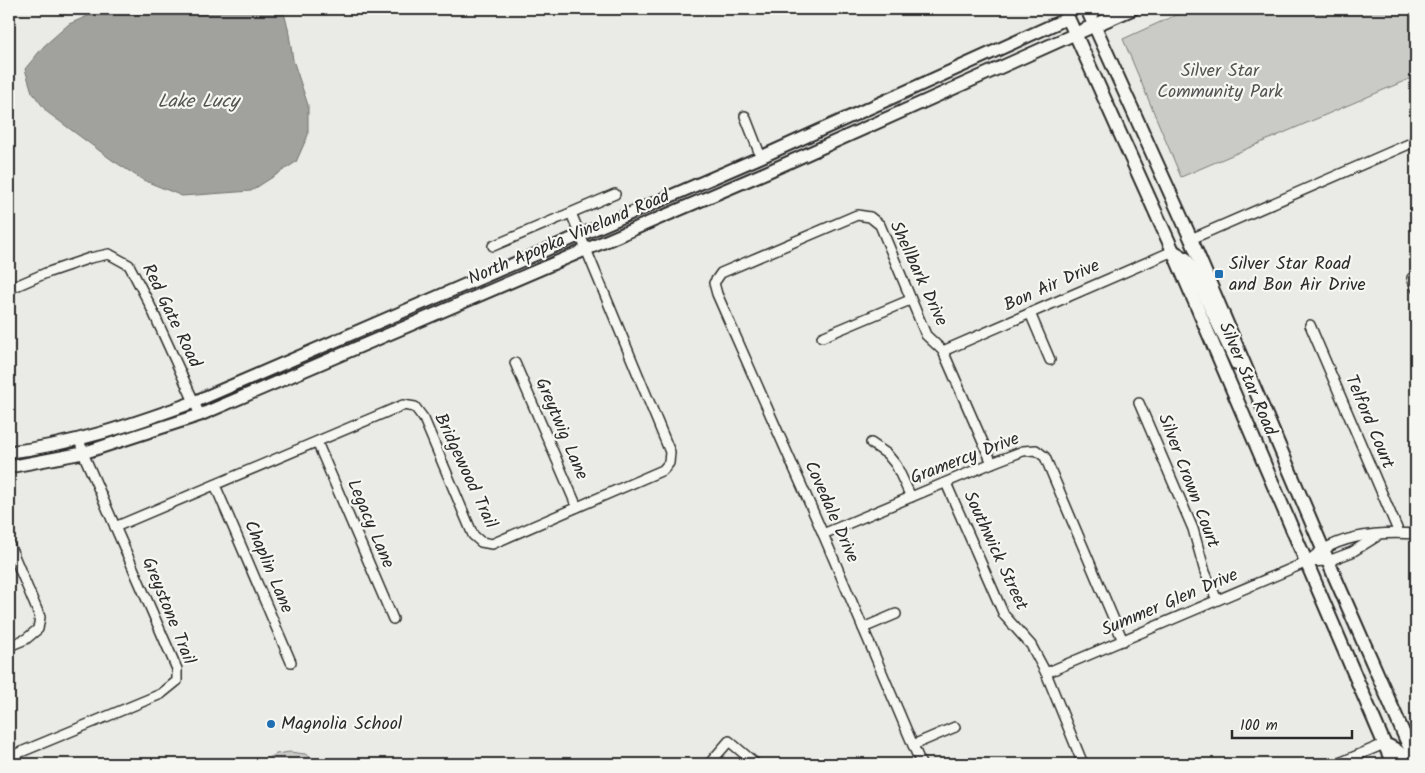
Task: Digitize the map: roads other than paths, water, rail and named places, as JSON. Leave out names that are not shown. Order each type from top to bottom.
[{"type":"main road","name":"North Apopka Vineland Road","points":[[1066,14],[1089,9]]},
{"type":"main road","name":"Silver Star Road","points":[[1089,9],[1094,25],[1191,239],[1416,762]]},
{"type":"main road","name":"North Apopka Vineland Road","points":[[1075,34],[1132,9]]},
{"type":"main road","name":"Silver Star Road","points":[[1066,14],[1173,251],[1393,764]]},
{"type":"main road","points":[[1173,251],[1186,259],[1234,361],[1252,381]]},
{"type":"main road","points":[[1384,744],[1402,754],[1406,764]]},
{"type":"street","name":"North Apopka Vineland Road","points":[[9,452],[80,438],[138,422],[194,402],[761,157],[1066,14]]},
{"type":"street","name":"North Apopka Vineland Road","points":[[9,467],[83,453],[200,415],[767,172],[1075,34]]},
{"type":"street","points":[[745,116],[761,157]]},
{"type":"street","points":[[1191,239],[1416,141]]},
{"type":"street","points":[[493,246],[615,194]]},
{"type":"street","name":"Bridgewood Trail","points":[[115,527],[403,404],[415,407],[424,418],[473,535],[481,542],[492,544],[663,470],[669,463],[670,452],[571,213]]},
{"type":"street","name":"Shellbark Drive","points":[[720,273],[857,215],[870,216],[880,225],[926,335],[943,351],[992,463]]},
{"type":"street","name":"Bon Air Drive","points":[[943,351],[1173,251]]},
{"type":"street","name":"Red Gate Road","points":[[9,289],[46,273],[90,258],[109,254],[129,265],[149,303],[200,415]]},
{"type":"street","name":"Covedale Drive","points":[[720,273],[714,283],[717,294],[823,534],[921,764]]},
{"type":"street","points":[[1412,278],[1416,288]]},
{"type":"street","points":[[822,337],[910,300]]},
{"type":"street","points":[[1030,313],[1050,360]]},
{"type":"street","name":"Telford Court","points":[[1310,325],[1399,533]]},
{"type":"street","name":"Greytwig Lane","points":[[515,363],[577,507]]},
{"type":"street","name":"Silver Crown Court","points":[[1139,403],[1192,529],[1205,572],[1217,600]]},
{"type":"street","name":"Greystone Trail","points":[[9,757],[161,694],[177,681],[177,669],[83,453],[80,438]]},
{"type":"street","name":"Legacy Lane","points":[[317,442],[393,619]]},
{"type":"street","points":[[871,443],[887,454],[896,465],[911,497]]},
{"type":"street","name":"Gramercy Drive","points":[[823,534],[992,463],[1023,451],[1036,450],[1044,457],[1123,640]]},
{"type":"street","name":"Southwick Street","points":[[946,483],[1004,615],[1031,645],[1046,673],[1083,764]]},
{"type":"street","name":"Chaplin Lane","points":[[215,485],[291,662]]},
{"type":"street","points":[[1307,562],[1326,555],[1352,552],[1381,534],[1416,534]]},
{"type":"street","points":[[9,544],[40,617],[38,629],[26,639],[9,646]]},
{"type":"street","name":"Summer Glen Drive","points":[[1046,673],[1307,562]]},
{"type":"street","points":[[863,628],[896,614]]},
{"type":"street","points":[[913,745],[954,727]]},
{"type":"street","points":[[708,764],[729,741],[756,764]]},
{"type":"street","points":[[1337,764],[1384,744]]},
{"type":"water","name":"Lake Lucy","points":[[104,9],[283,9],[293,60],[308,105],[308,135],[296,162],[251,191],[182,196],[143,180],[112,160],[47,112],[32,92],[25,69],[44,46],[69,24]]},
{"type":"place","name":"Silver Star Road and Bon Air Drive","points":[[1219,274]]},
{"type":"place","name":"Magnolia School","points":[[271,724]]},
{"type":"park label","name":"Silver Star Community Park","points":[[1220,81]]}]
